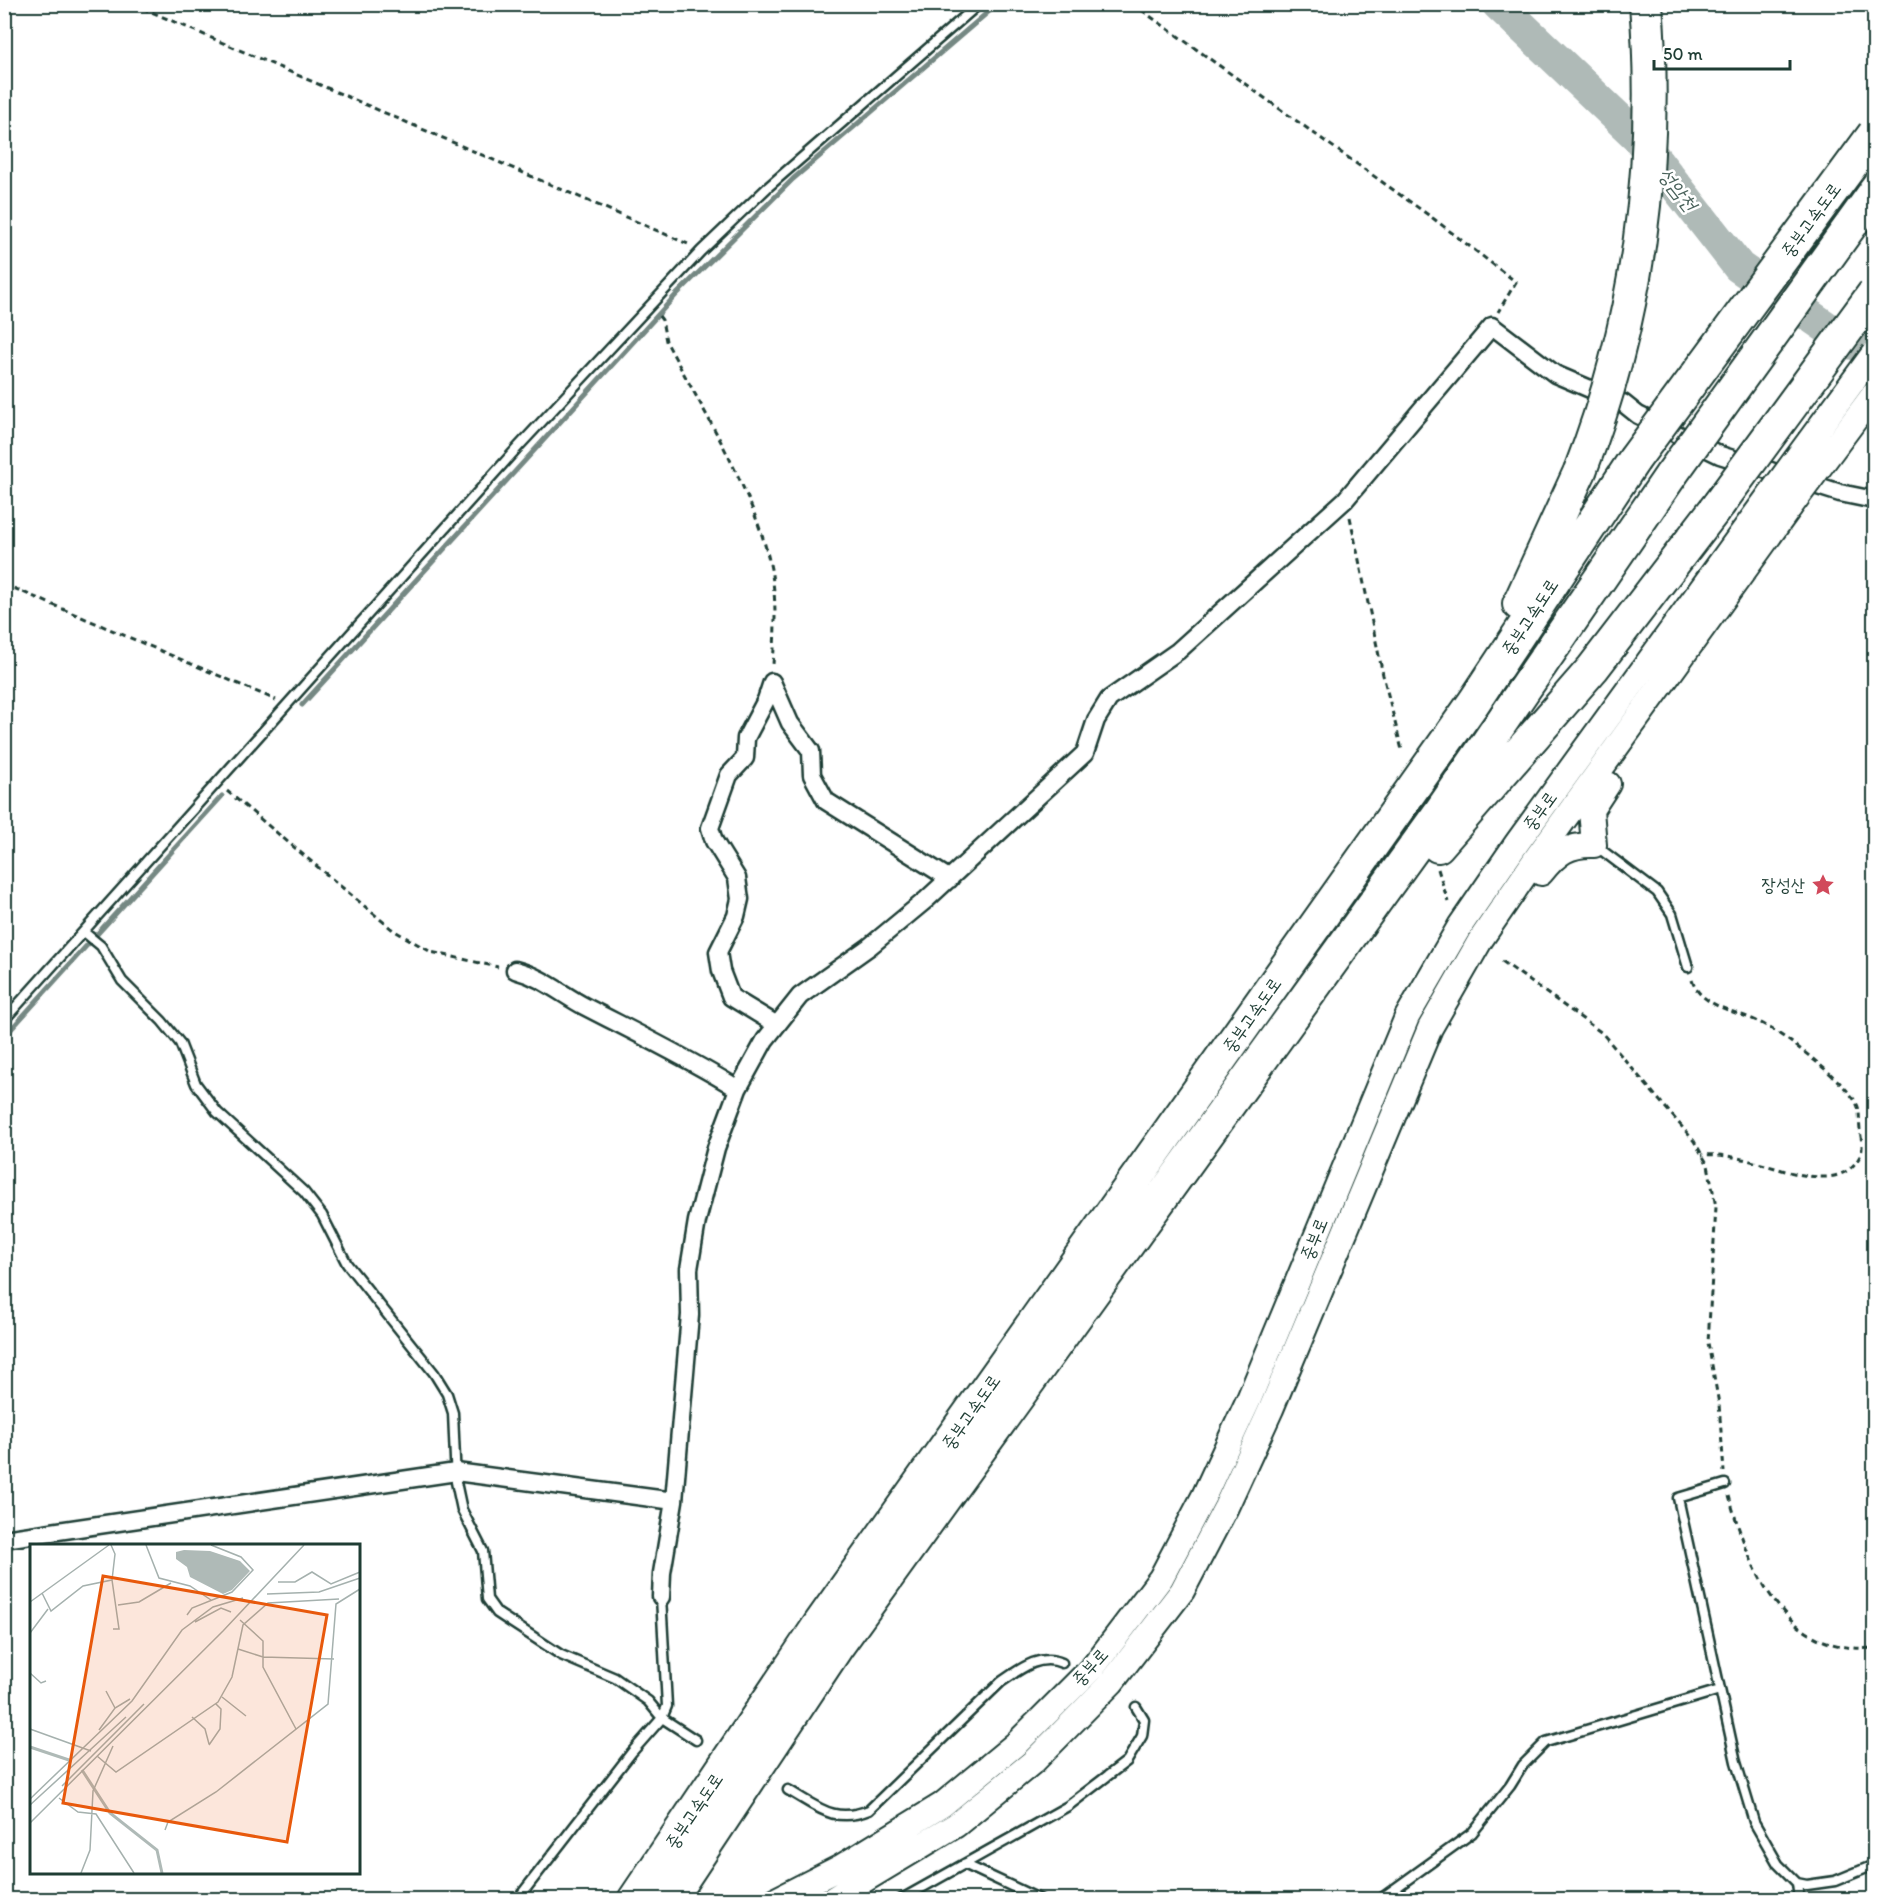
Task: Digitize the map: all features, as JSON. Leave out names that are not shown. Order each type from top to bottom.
[{"type":"highway","points":[[1455,730],[1530,582],[1580,471],[1612,379],[1622,339],[1639,243],[1650,136],[1651,88],[1646,4]]},
{"type":"highway","name":"중부고속도로","points":[[634,1899],[819,1625],[1455,730],[1634,460],[1875,134]]},
{"type":"highway","name":"중부고속도로","points":[[669,1899],[837,1647],[1440,812],[1671,475],[1875,193]]},
{"type":"highway","points":[[1309,994],[1593,668],[1719,504],[1875,293]]},
{"type":"main road","name":"중부로","points":[[776,1899],[841,1867],[942,1805],[1009,1750],[1094,1666],[1161,1578],[1204,1496],[1249,1399],[1407,1017],[1461,926],[1517,843],[1875,353]]},
{"type":"main road","name":"중부로","points":[[831,1899],[956,1825],[1034,1761],[1112,1682],[1182,1591],[1226,1507],[1271,1409],[1430,1028],[1481,939],[1692,642],[1875,394]]},
{"type":"main road","points":[[1481,939],[1563,849],[1579,844],[1594,845],[1591,810],[1654,719],[1692,642]]},
{"type":"street","points":[[661,1597],[662,1573],[674,1501],[690,1316],[688,1269],[697,1221],[716,1148],[738,1089],[765,1040],[800,996],[869,947],[950,879],[1086,753],[1096,720],[1108,699],[1178,651],[1345,500],[1492,326],[1555,374],[1623,403],[1638,415],[1720,455],[1840,493],[1875,500]]},
{"type":"street","points":[[772,682],[790,723],[811,750],[812,775],[826,801],[871,832],[921,859],[950,879]]},
{"type":"street","points":[[772,682],[766,700],[746,738],[745,758],[729,775],[710,828],[714,840],[737,878],[740,899],[736,916],[718,952],[726,989],[731,998],[777,1025]]},
{"type":"street","points":[[515,970],[543,980],[582,1004],[691,1060],[738,1089]]},
{"type":"street","points":[[4,1539],[456,1472],[674,1501]]},
{"type":"lane","points":[[4,1020],[86,933],[519,446],[701,251],[768,187],[979,4]]},
{"type":"lane","points":[[1594,845],[1657,892],[1672,914],[1688,968]]},
{"type":"lane","points":[[86,933],[101,946],[122,981],[162,1021],[180,1043],[196,1084],[217,1112],[304,1192],[322,1215],[347,1264],[434,1373],[447,1394],[453,1413],[456,1472],[462,1510],[483,1551],[487,1599],[497,1613],[561,1655],[615,1678],[648,1701],[662,1718],[696,1740]]},
{"type":"lane","points":[[1725,1484],[1678,1498],[1736,1762],[1754,1822],[1778,1864],[1797,1883],[1807,1885],[1835,1881],[1875,1866]]},
{"type":"lane","points":[[517,1899],[632,1752],[662,1718],[667,1706],[661,1597]]},
{"type":"lane","points":[[788,1790],[824,1811],[845,1817],[869,1810],[1001,1682],[1023,1667],[1039,1660],[1054,1659],[1062,1663]]},
{"type":"lane","points":[[1379,1899],[1466,1839],[1488,1814],[1523,1765],[1545,1742],[1720,1690]]},
{"type":"lane","points":[[900,1899],[1068,1806],[1128,1761],[1142,1737],[1144,1720],[1136,1707]]},
{"type":"lane","points":[[964,1864],[1041,1899]]},
{"type":"lane","points":[[1797,1883],[1799,1899]]},
{"type":"path","points":[[133,4],[701,251]]},
{"type":"path","points":[[1133,4],[1425,212],[1516,282],[1492,326]]},
{"type":"path","points":[[662,320],[666,340],[740,483],[765,544],[774,589],[775,630],[772,682]]},
{"type":"path","points":[[1345,500],[1359,552],[1383,675],[1402,750]]},
{"type":"path","points":[[4,584],[288,705]]},
{"type":"path","points":[[219,783],[393,930],[431,952],[515,970]]},
{"type":"path","points":[[1438,868],[1448,902]]},
{"type":"path","points":[[1502,962],[1602,1033],[1657,1096],[1708,1165],[1716,1207],[1708,1343],[1719,1404],[1725,1484],[1744,1543],[1758,1576],[1790,1620],[1809,1634],[1838,1648],[1875,1648]]},
{"type":"path","points":[[1688,968],[1694,986],[1705,998],[1778,1032],[1846,1087],[1858,1106],[1862,1153],[1854,1167],[1841,1175],[1826,1177],[1752,1160],[1718,1154],[1702,1155]]},
{"type":"waterway","name":"성암천","points":[[1498,4],[1637,136],[1739,267],[1848,342],[1874,349]]},
{"type":"waterway","points":[[302,705],[676,295],[793,179],[994,7]]},
{"type":"waterway","points":[[4,1037],[222,796]]},
{"type":"place","name":"장성산","points":[[1823,885]]}]
